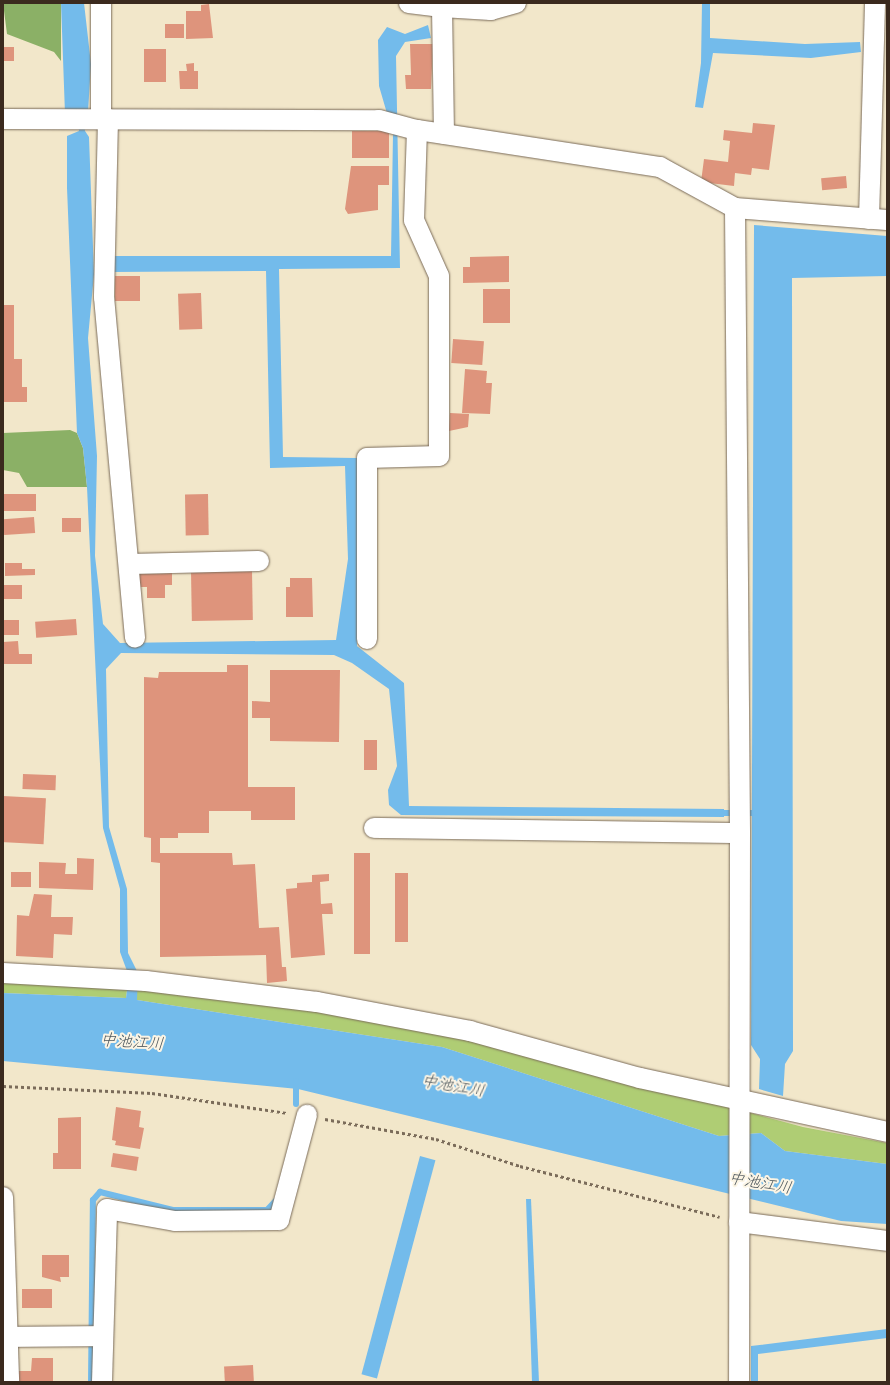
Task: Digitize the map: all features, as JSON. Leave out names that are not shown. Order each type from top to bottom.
[{"type":"street","points":[[101,3],[93,119],[104,297],[119,489],[129,564],[135,638]]},
{"type":"street","points":[[409,3],[491,10],[516,3]]},
{"type":"street","points":[[3,119],[379,120],[444,134],[660,167],[735,208],[878,220],[875,3]]},
{"type":"street","points":[[442,7],[444,134]]},
{"type":"street","points":[[367,639],[367,458],[439,456],[439,276],[414,220],[411,128]]},
{"type":"street","points":[[735,208],[740,832],[739,1382]]},
{"type":"street","points":[[129,564],[259,561]]},
{"type":"street","points":[[374,828],[740,832]]},
{"type":"street","points":[[3,973],[146,981],[316,1002],[470,1031],[739,1106],[887,1132]]},
{"type":"street","points":[[102,1382],[95,1336],[107,1209],[175,1222],[278,1220],[307,1116]]},
{"type":"street","points":[[3,1197],[9,1337],[9,1382]]},
{"type":"street","points":[[739,1217],[887,1241]]},
{"type":"street","points":[[9,1337],[95,1336]]},
{"type":"path","points":[[3,1086],[152,1093],[307,1116],[436,1139],[520,1166],[739,1217]]},
{"type":"green space","points":[[3,3],[61,3],[61,61],[54,52],[7,34]]},
{"type":"green space","points":[[70,430],[77,433],[83,448],[87,487],[27,487],[19,473],[3,470],[3,433]]},
{"type":"green space","points":[[3,982],[127,990],[126,998],[3,993]]},
{"type":"green space","points":[[137,989],[313,1008],[476,1040],[803,1127],[887,1143],[887,1164],[785,1151],[761,1133],[719,1136],[442,1047],[137,1000]]},
{"type":"water","name":"中池江川","points":[[61,3],[84,3],[91,64],[88,112],[83,113],[85,131],[89,137],[94,274],[88,338],[97,456],[95,556],[103,624],[120,643],[336,640],[348,559],[345,466],[270,468],[266,271],[113,272],[114,256],[391,256],[393,134],[379,86],[378,40],[387,27],[405,34],[428,25],[431,38],[405,42],[396,56],[400,268],[279,269],[283,457],[357,458],[357,646],[404,683],[409,806],[724,809],[724,817],[401,815],[389,805],[388,790],[397,766],[389,689],[352,663],[334,655],[121,653],[106,669],[109,827],[127,889],[128,953],[138,973],[137,1000],[442,1047],[719,1136],[761,1133],[785,1151],[887,1164],[887,1224],[841,1221],[298,1089],[3,1061],[3,993],[126,998],[127,990],[127,971],[120,952],[120,889],[103,828],[87,487],[83,448],[77,433],[67,188],[67,136],[79,131],[76,113],[65,114]]},
{"type":"water","points":[[702,3],[710,3],[710,38],[805,44],[860,42],[861,52],[811,58],[713,53],[703,108],[695,107],[701,63]]},
{"type":"water","points":[[754,225],[887,236],[887,276],[792,278],[793,1051],[785,1064],[783,1096],[759,1089],[760,1059],[751,1045]]},
{"type":"water","points":[[420,1156],[435,1160],[377,1378],[362,1374]]},
{"type":"water","points":[[526,1199],[531,1199],[539,1382],[532,1382]]},
{"type":"water","points":[[887,1329],[887,1338],[758,1354],[758,1382],[751,1382],[751,1346]]},
{"type":"building","points":[[209,4],[213,38],[186,39],[186,11],[201,11],[201,5]]},
{"type":"building","points":[[165,24],[184,24],[184,38],[165,38]]},
{"type":"building","points":[[410,44],[433,44],[431,89],[406,89],[405,75],[411,75]]},
{"type":"building","points":[[3,47],[14,47],[14,61],[3,61]]},
{"type":"building","points":[[144,49],[166,49],[166,82],[144,82]]},
{"type":"building","points":[[194,63],[194,71],[198,71],[198,89],[180,89],[179,71],[187,71],[186,64]]},
{"type":"building","points":[[753,123],[775,125],[769,170],[752,168],[751,175],[735,173],[734,186],[701,182],[704,159],[728,162],[730,141],[723,140],[724,130],[752,133]]},
{"type":"building","points":[[352,131],[389,131],[389,158],[352,158]]},
{"type":"building","points":[[351,166],[389,166],[389,185],[378,185],[378,210],[348,214],[345,209]]},
{"type":"building","points":[[846,176],[847,188],[822,190],[821,178]]},
{"type":"building","points":[[509,256],[509,282],[463,283],[463,267],[470,267],[470,257]]},
{"type":"building","points":[[115,276],[140,276],[140,301],[115,301]]},
{"type":"building","points":[[483,289],[510,289],[510,323],[483,323]]},
{"type":"building","points":[[201,293],[202,329],[179,330],[178,294]]},
{"type":"building","points":[[3,305],[14,305],[14,359],[22,359],[22,387],[27,387],[27,402],[3,402]]},
{"type":"building","points":[[453,339],[484,341],[482,365],[451,363]]},
{"type":"building","points":[[465,369],[487,371],[486,383],[492,383],[490,414],[462,413]]},
{"type":"building","points":[[450,413],[469,414],[468,427],[449,431]]},
{"type":"building","points":[[3,494],[36,494],[36,511],[3,511]]},
{"type":"building","points":[[185,494],[208,494],[209,535],[186,535]]},
{"type":"building","points":[[34,517],[35,533],[4,535],[3,519]]},
{"type":"building","points":[[62,518],[81,518],[81,532],[62,532]]},
{"type":"building","points":[[5,563],[22,563],[22,569],[35,569],[35,575],[5,576]]},
{"type":"building","points":[[252,571],[253,620],[192,621],[191,572]]},
{"type":"building","points":[[172,573],[172,585],[165,585],[165,598],[147,598],[147,587],[139,587],[139,574]]},
{"type":"building","points":[[290,578],[312,578],[313,617],[286,617],[286,587],[290,587]]},
{"type":"building","points":[[3,585],[22,585],[22,599],[3,599]]},
{"type":"building","points":[[76,619],[77,635],[36,638],[35,622]]},
{"type":"building","points":[[3,620],[19,620],[19,635],[3,635]]},
{"type":"building","points":[[18,641],[19,654],[32,654],[32,664],[3,664],[3,642]]},
{"type":"building","points":[[227,665],[248,665],[248,787],[295,787],[295,820],[251,820],[251,811],[209,811],[209,833],[178,833],[178,838],[160,838],[160,863],[151,862],[151,838],[144,837],[144,677],[158,678],[159,672],[227,672]]},
{"type":"building","points":[[270,670],[340,670],[339,742],[270,741],[270,718],[252,718],[252,701],[270,702]]},
{"type":"building","points":[[364,740],[377,740],[377,770],[364,770]]},
{"type":"building","points":[[23,774],[56,775],[55,790],[22,789]]},
{"type":"building","points":[[3,796],[46,798],[44,844],[3,842]]},
{"type":"building","points":[[160,853],[232,853],[233,865],[255,864],[259,928],[279,927],[282,967],[286,967],[287,981],[267,983],[266,955],[160,957]]},
{"type":"building","points":[[354,853],[370,853],[370,954],[354,954]]},
{"type":"building","points":[[77,858],[94,859],[93,890],[39,888],[39,862],[66,863],[65,874],[77,874]]},
{"type":"building","points":[[11,872],[31,872],[31,887],[11,887]]},
{"type":"building","points":[[395,873],[408,873],[408,942],[395,942]]},
{"type":"building","points":[[329,874],[329,881],[320,882],[321,904],[332,903],[333,914],[322,914],[325,955],[291,958],[286,889],[297,888],[297,883],[312,882],[312,875]]},
{"type":"building","points":[[34,894],[52,895],[51,917],[73,917],[72,935],[54,934],[53,958],[16,956],[17,915],[29,916]]},
{"type":"building","points":[[116,1107],[141,1111],[139,1127],[144,1128],[140,1149],[115,1145],[116,1141],[112,1140]]},
{"type":"building","points":[[81,1117],[81,1169],[53,1169],[53,1153],[58,1153],[58,1118]]},
{"type":"building","points":[[113,1153],[139,1157],[136,1171],[111,1167]]},
{"type":"building","points":[[42,1255],[69,1255],[69,1277],[60,1277],[61,1282],[42,1277]]},
{"type":"building","points":[[22,1289],[52,1289],[52,1308],[22,1308]]},
{"type":"building","points":[[32,1358],[53,1358],[53,1382],[18,1382],[18,1371],[31,1371]]},
{"type":"building","points":[[253,1365],[254,1382],[225,1382],[224,1367]]},
{"type":"waterway","points":[[724,813],[752,813]]},
{"type":"waterway","points":[[296,1081],[296,1104]]},
{"type":"waterway","points":[[91,1382],[93,1200],[100,1192],[173,1210],[267,1210],[278,1198]]}]
